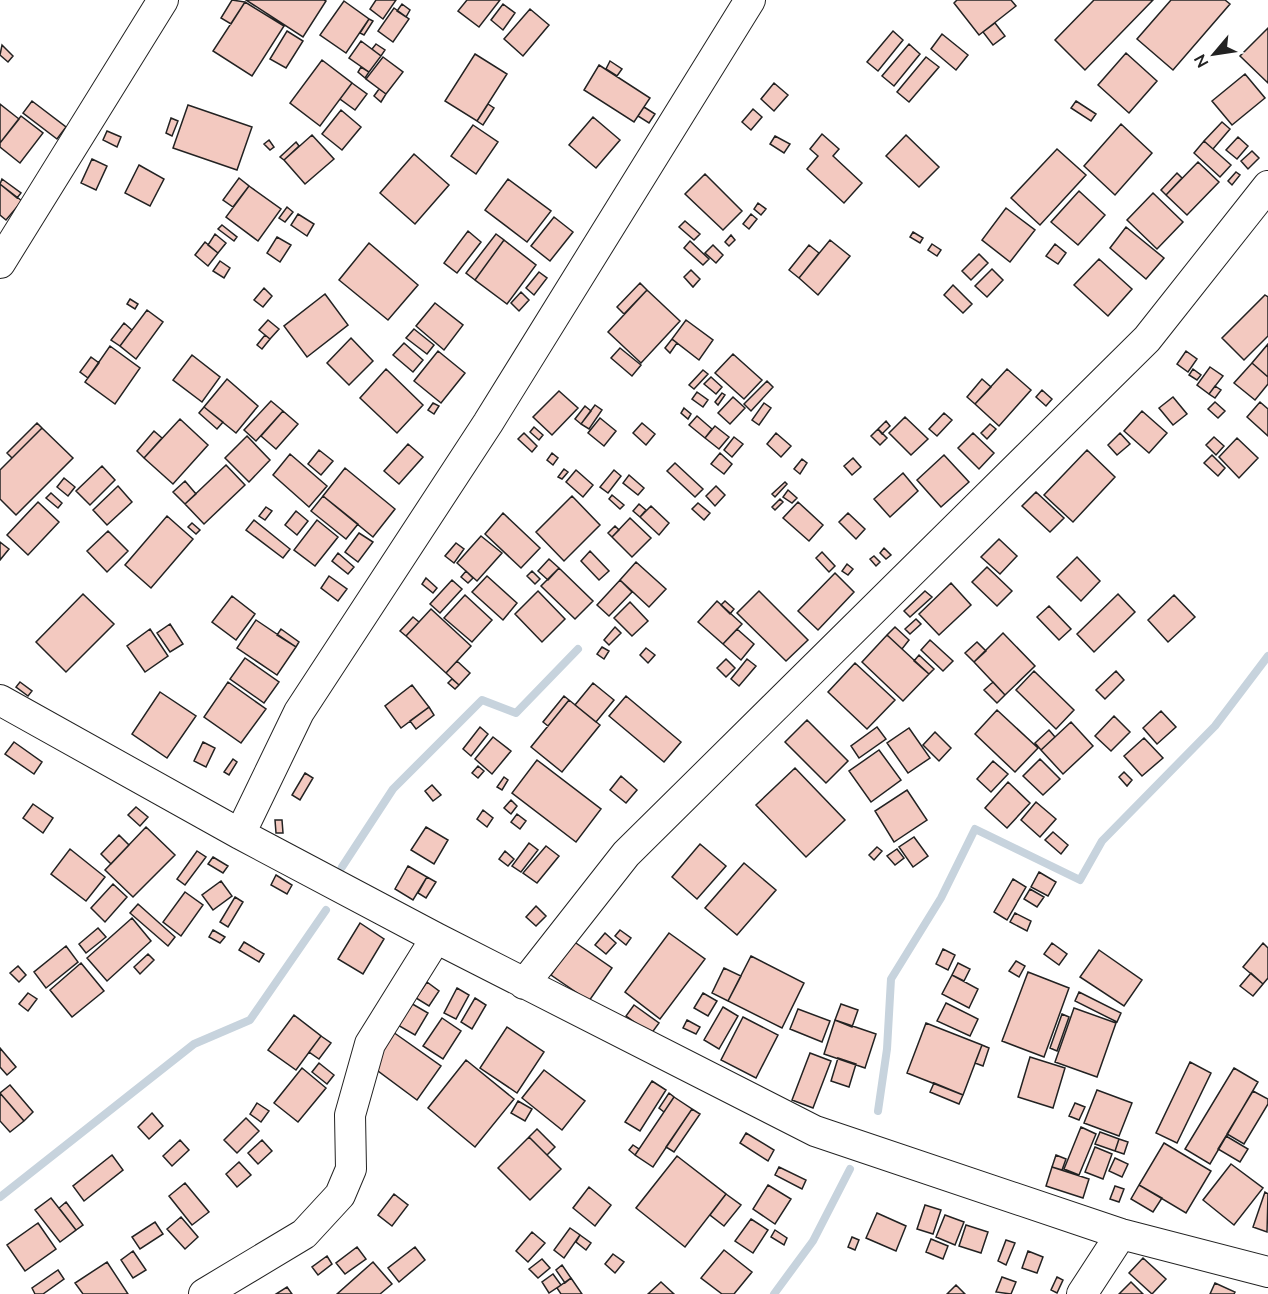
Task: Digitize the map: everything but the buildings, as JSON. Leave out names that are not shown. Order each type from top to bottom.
[{"type":"street","points":[[0,263],[163,0]]},
{"type":"street","points":[[240,834],[299,712],[488,423],[750,0]]},
{"type":"street","points":[[524,984],[626,854],[1147,339],[1268,186]]},
{"type":"street","points":[[0,700],[240,834],[436,938],[815,1131],[1121,1234],[1268,1272]]},
{"type":"street","points":[[204,1294],[304,1234],[340,1195],[351,1169],[350,1115],[370,1044],[436,938]]},
{"type":"street","points":[[1082,1294],[1121,1234]]},
{"type":"waterway","points":[[342,867],[393,789],[482,700],[516,713],[578,649]]},
{"type":"waterway","points":[[878,1111],[887,1049],[891,979],[941,898],[975,829],[1080,880],[1102,841],[1215,726],[1268,656]]},
{"type":"waterway","points":[[0,1197],[194,1044],[250,1020],[326,910]]},
{"type":"waterway","points":[[774,1294],[813,1241],[850,1169]]}]
